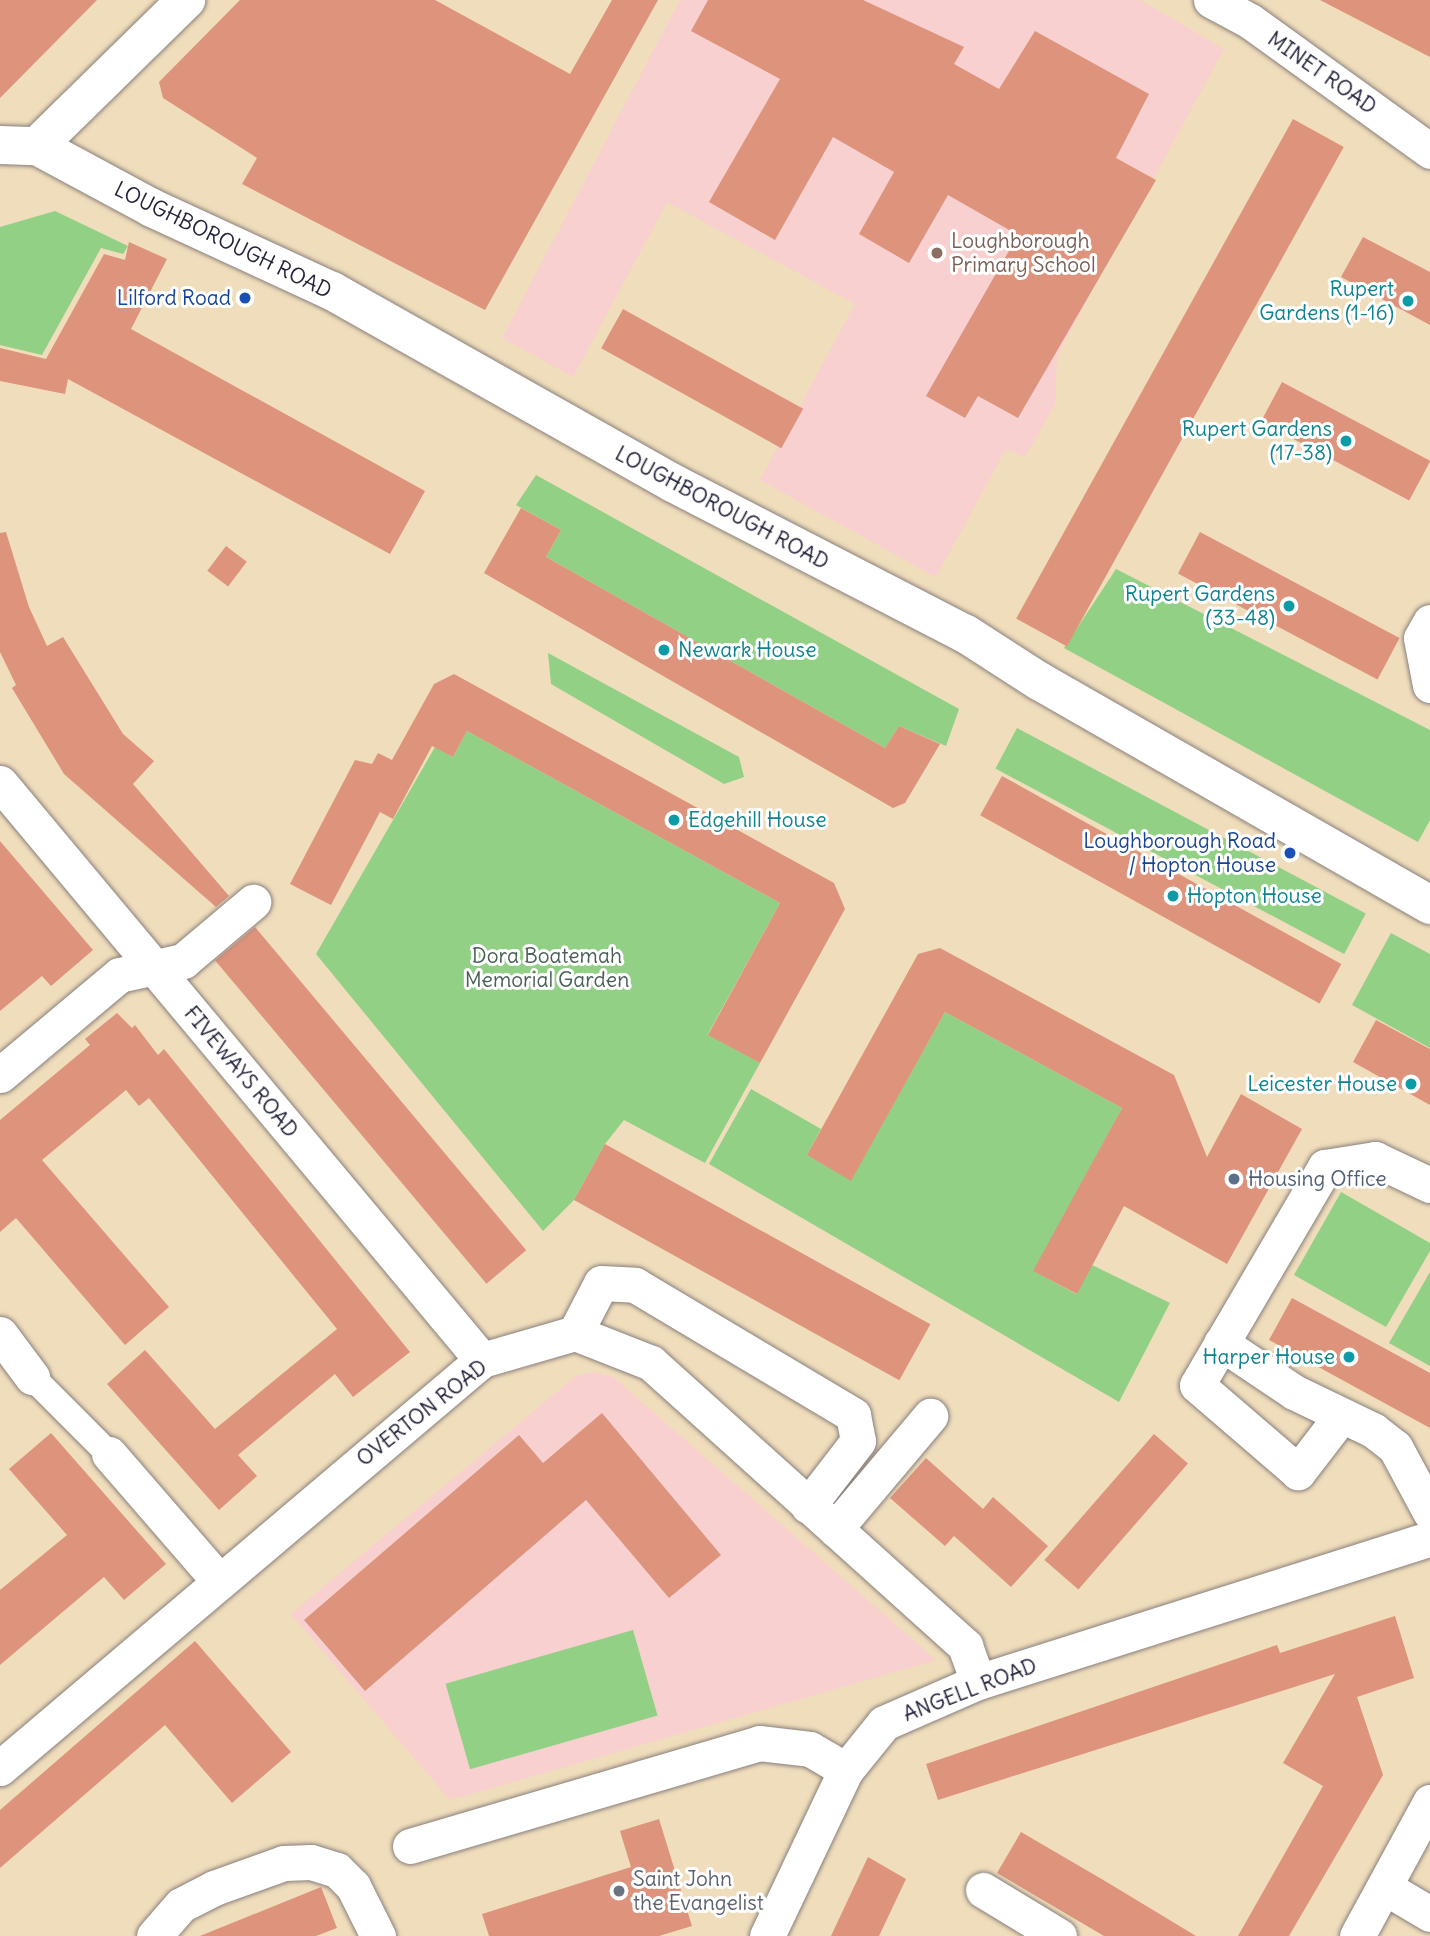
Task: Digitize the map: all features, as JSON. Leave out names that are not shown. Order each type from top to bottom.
[{"type":"street","points":[[37,146],[186,0]]},
{"type":"street","name":"MINET ROAD","points":[[1211,0],[1250,21],[1430,151]]},
{"type":"street","name":"LOUGHBOROUGH ROAD","points":[[0,145],[37,146],[152,208],[332,291],[673,483],[966,635],[1032,677],[1430,905]]},
{"type":"street","points":[[1430,622],[1421,638],[1430,685]]},
{"type":"street","name":"FIVEWAYS ROAD","points":[[0,783],[482,1360]]},
{"type":"street","points":[[0,1075],[119,975],[183,961],[253,902]]},
{"type":"street","points":[[1341,1416],[1298,1472],[1197,1385],[1325,1167],[1375,1159],[1430,1185]]},
{"type":"street","points":[[808,1506],[858,1441],[853,1415],[635,1285],[601,1283],[575,1333],[651,1363],[808,1506],[965,1646],[978,1682]]},
{"type":"street","name":"OVERTON ROAD","points":[[0,1768],[218,1580],[482,1360],[575,1333]]},
{"type":"street","points":[[0,1334],[32,1377],[109,1454],[218,1580]]},
{"type":"street","points":[[1221,1343],[1294,1392],[1373,1430],[1395,1447],[1430,1512]]},
{"type":"street","points":[[835,1529],[930,1416]]},
{"type":"street","name":"ANGELL ROAD","points":[[767,1936],[846,1770],[884,1723],[978,1682],[1430,1539]]},
{"type":"street","points":[[410,1846],[759,1743],[810,1749],[846,1770]]},
{"type":"street","points":[[1357,1936],[1386,1888],[1430,1802]]},
{"type":"street","points":[[154,1936],[181,1905],[284,1863],[311,1862],[337,1870],[368,1909],[378,1936]]},
{"type":"street","points":[[1386,1888],[1430,1914]]},
{"type":"street","points":[[983,1890],[1059,1936]]},
{"type":"shaded area","name":"Loughborough Primary School","points":[[680,0],[1140,0],[1224,49],[1057,356],[1055,404],[1025,457],[1006,449],[936,577],[760,480],[855,304],[667,202],[573,377],[502,338]]},
{"type":"shaded area","points":[[593,1372],[613,1377],[936,1660],[450,1800],[291,1614],[576,1376]]},
{"type":"green space","points":[[55,211],[128,246],[123,254],[101,248],[42,355],[0,345],[0,227]]},
{"type":"green space","points":[[536,475],[959,709],[946,746],[899,726],[885,748],[546,557],[561,530],[516,505]]},
{"type":"green space","points":[[1116,569],[1430,730],[1430,820],[1418,842],[1064,648]]},
{"type":"green space","points":[[548,653],[739,757],[744,777],[724,784],[551,684]]},
{"type":"green space","points":[[1017,728],[1366,913],[1344,954],[995,769]]},
{"type":"green space","name":"Dora Boatemah Memorial Garden","points":[[467,731],[780,903],[708,1034],[760,1063],[705,1163],[624,1120],[605,1144],[574,1200],[543,1231],[316,954],[435,747],[453,757]]},
{"type":"green space","points":[[1391,933],[1430,954],[1430,1048],[1352,1005]]},
{"type":"green space","points":[[945,1012],[1122,1108],[1034,1271],[1076,1294],[1092,1265],[1170,1303],[1119,1402],[709,1164],[751,1089],[821,1129],[807,1155],[851,1180]]},
{"type":"green space","points":[[1341,1192],[1430,1243],[1430,1251],[1386,1327],[1294,1275]]},
{"type":"green space","points":[[1430,1272],[1430,1366],[1389,1343]]},
{"type":"green space","points":[[633,1630],[658,1716],[470,1769],[446,1684]]},
{"type":"building","points":[[0,0],[97,0],[0,98]]},
{"type":"building","points":[[240,0],[435,0],[570,74],[612,0],[658,0],[485,310],[242,184],[257,158],[163,98],[159,82]]},
{"type":"building","points":[[708,0],[863,0],[964,47],[954,64],[999,89],[1035,31],[1149,94],[1116,158],[1156,180],[1018,418],[978,396],[965,418],[926,396],[1018,235],[948,195],[909,263],[859,234],[894,172],[833,137],[775,240],[709,202],[780,79],[691,31]]},
{"type":"building","points":[[1320,0],[1430,0],[1430,57]]},
{"type":"building","points":[[1293,119],[1344,147],[1067,647],[1016,618]]},
{"type":"building","name":"Rupert Gardens (1-16)","points":[[1363,237],[1430,272],[1430,325],[1341,277]]},
{"type":"building","points":[[129,242],[167,259],[131,329],[425,491],[390,554],[68,379],[65,394],[0,381],[0,348],[46,359],[104,254],[125,260]]},
{"type":"building","points":[[623,309],[803,409],[781,448],[601,348]]},
{"type":"building","name":"Rupert Gardens (17-38)","points":[[1282,382],[1430,461],[1409,501],[1261,422]]},
{"type":"building","name":"Newark House","points":[[521,508],[561,530],[546,557],[885,748],[899,726],[940,744],[905,803],[893,808],[484,573]]},
{"type":"building","points":[[6,532],[29,607],[47,646],[63,637],[123,734],[154,761],[133,784],[229,896],[216,907],[64,774],[12,688],[16,685],[0,652],[0,533]]},
{"type":"building","name":"Rupert Gardens (33-48)","points":[[1200,532],[1400,638],[1377,680],[1178,573]]},
{"type":"building","points":[[226,546],[247,562],[228,586],[207,571]]},
{"type":"building","name":"Edgehill House","points":[[454,674],[834,883],[845,909],[760,1063],[708,1035],[780,903],[467,731],[453,757],[432,746],[393,819],[380,812],[331,905],[290,884],[355,760],[372,764],[378,753],[392,760],[434,684]]},
{"type":"building","name":"Hopton House","points":[[1002,776],[1341,964],[1320,1003],[980,815]]},
{"type":"building","points":[[0,841],[93,950],[51,986],[42,976],[0,1011]]},
{"type":"building","points":[[255,927],[526,1250],[486,1284],[215,960]]},
{"type":"building","points":[[940,948],[1174,1075],[1207,1157],[1241,1094],[1302,1129],[1227,1264],[1124,1206],[1077,1294],[1033,1271],[1122,1108],[945,1012],[851,1181],[807,1155],[918,954]]},
{"type":"building","points":[[117,1013],[132,1028],[135,1025],[158,1055],[164,1049],[410,1352],[353,1397],[335,1374],[238,1455],[257,1476],[219,1510],[107,1384],[145,1350],[215,1429],[337,1329],[149,1098],[139,1106],[126,1090],[42,1160],[169,1307],[125,1345],[16,1218],[0,1232],[0,1120],[90,1045],[85,1039]]},
{"type":"building","name":"Leicester House","points":[[1376,1020],[1430,1049],[1430,1105],[1353,1062]]},
{"type":"building","points":[[605,1144],[930,1324],[899,1380],[574,1200]]},
{"type":"building","name":"Harper House","points":[[1292,1298],[1430,1373],[1430,1428],[1269,1340]]},
{"type":"building","points":[[602,1413],[721,1555],[669,1598],[586,1500],[365,1691],[304,1620],[519,1435],[543,1463]]},
{"type":"building","points":[[51,1433],[166,1564],[124,1600],[104,1577],[0,1665],[0,1590],[67,1535],[9,1469]]},
{"type":"building","points":[[1154,1434],[1188,1464],[1078,1590],[1044,1560]]},
{"type":"building","points":[[926,1458],[983,1509],[993,1497],[1048,1546],[1011,1587],[954,1536],[945,1546],[890,1498]]},
{"type":"building","points":[[1395,1616],[1414,1678],[1357,1697],[1383,1775],[1289,1936],[1238,1936],[1323,1786],[1283,1763],[1335,1674],[938,1800],[926,1764],[1277,1645],[1280,1653]]},
{"type":"building","points":[[195,1641],[291,1752],[232,1803],[165,1725],[0,1868],[0,1810]]},
{"type":"building","name":"Saint John the Evangelist","points":[[659,1819],[692,1926],[659,1936],[489,1936],[482,1914],[631,1867],[620,1831]]},
{"type":"building","points":[[1021,1832],[1196,1936],[1104,1936],[997,1873]]},
{"type":"building","points":[[868,1857],[906,1879],[879,1936],[831,1936]]},
{"type":"building","points":[[321,1887],[337,1928],[316,1936],[200,1936]]},
{"type":"place","name":"Loughborough Primary School","points":[[937,253]]},
{"type":"place","name":"Lilford Road","points":[[245,298]]},
{"type":"place","name":"Rupert Gardens (1-16)","points":[[1408,301]]},
{"type":"place","name":"Rupert Gardens (17-38)","points":[[1346,441]]},
{"type":"place","name":"Rupert Gardens (33-48)","points":[[1289,606]]},
{"type":"place","name":"Newark House","points":[[664,650]]},
{"type":"place","name":"Edgehill House","points":[[674,820]]},
{"type":"place","name":"Loughborough Road / Hopton House","points":[[1290,853]]},
{"type":"place","name":"Hopton House","points":[[1173,896]]},
{"type":"place","name":"Leicester House","points":[[1411,1084]]},
{"type":"place","name":"Housing Office","points":[[1234,1179]]},
{"type":"place","name":"Harper House","points":[[1349,1357]]},
{"type":"place","name":"Saint John the Evangelist","points":[[619,1891]]}]
